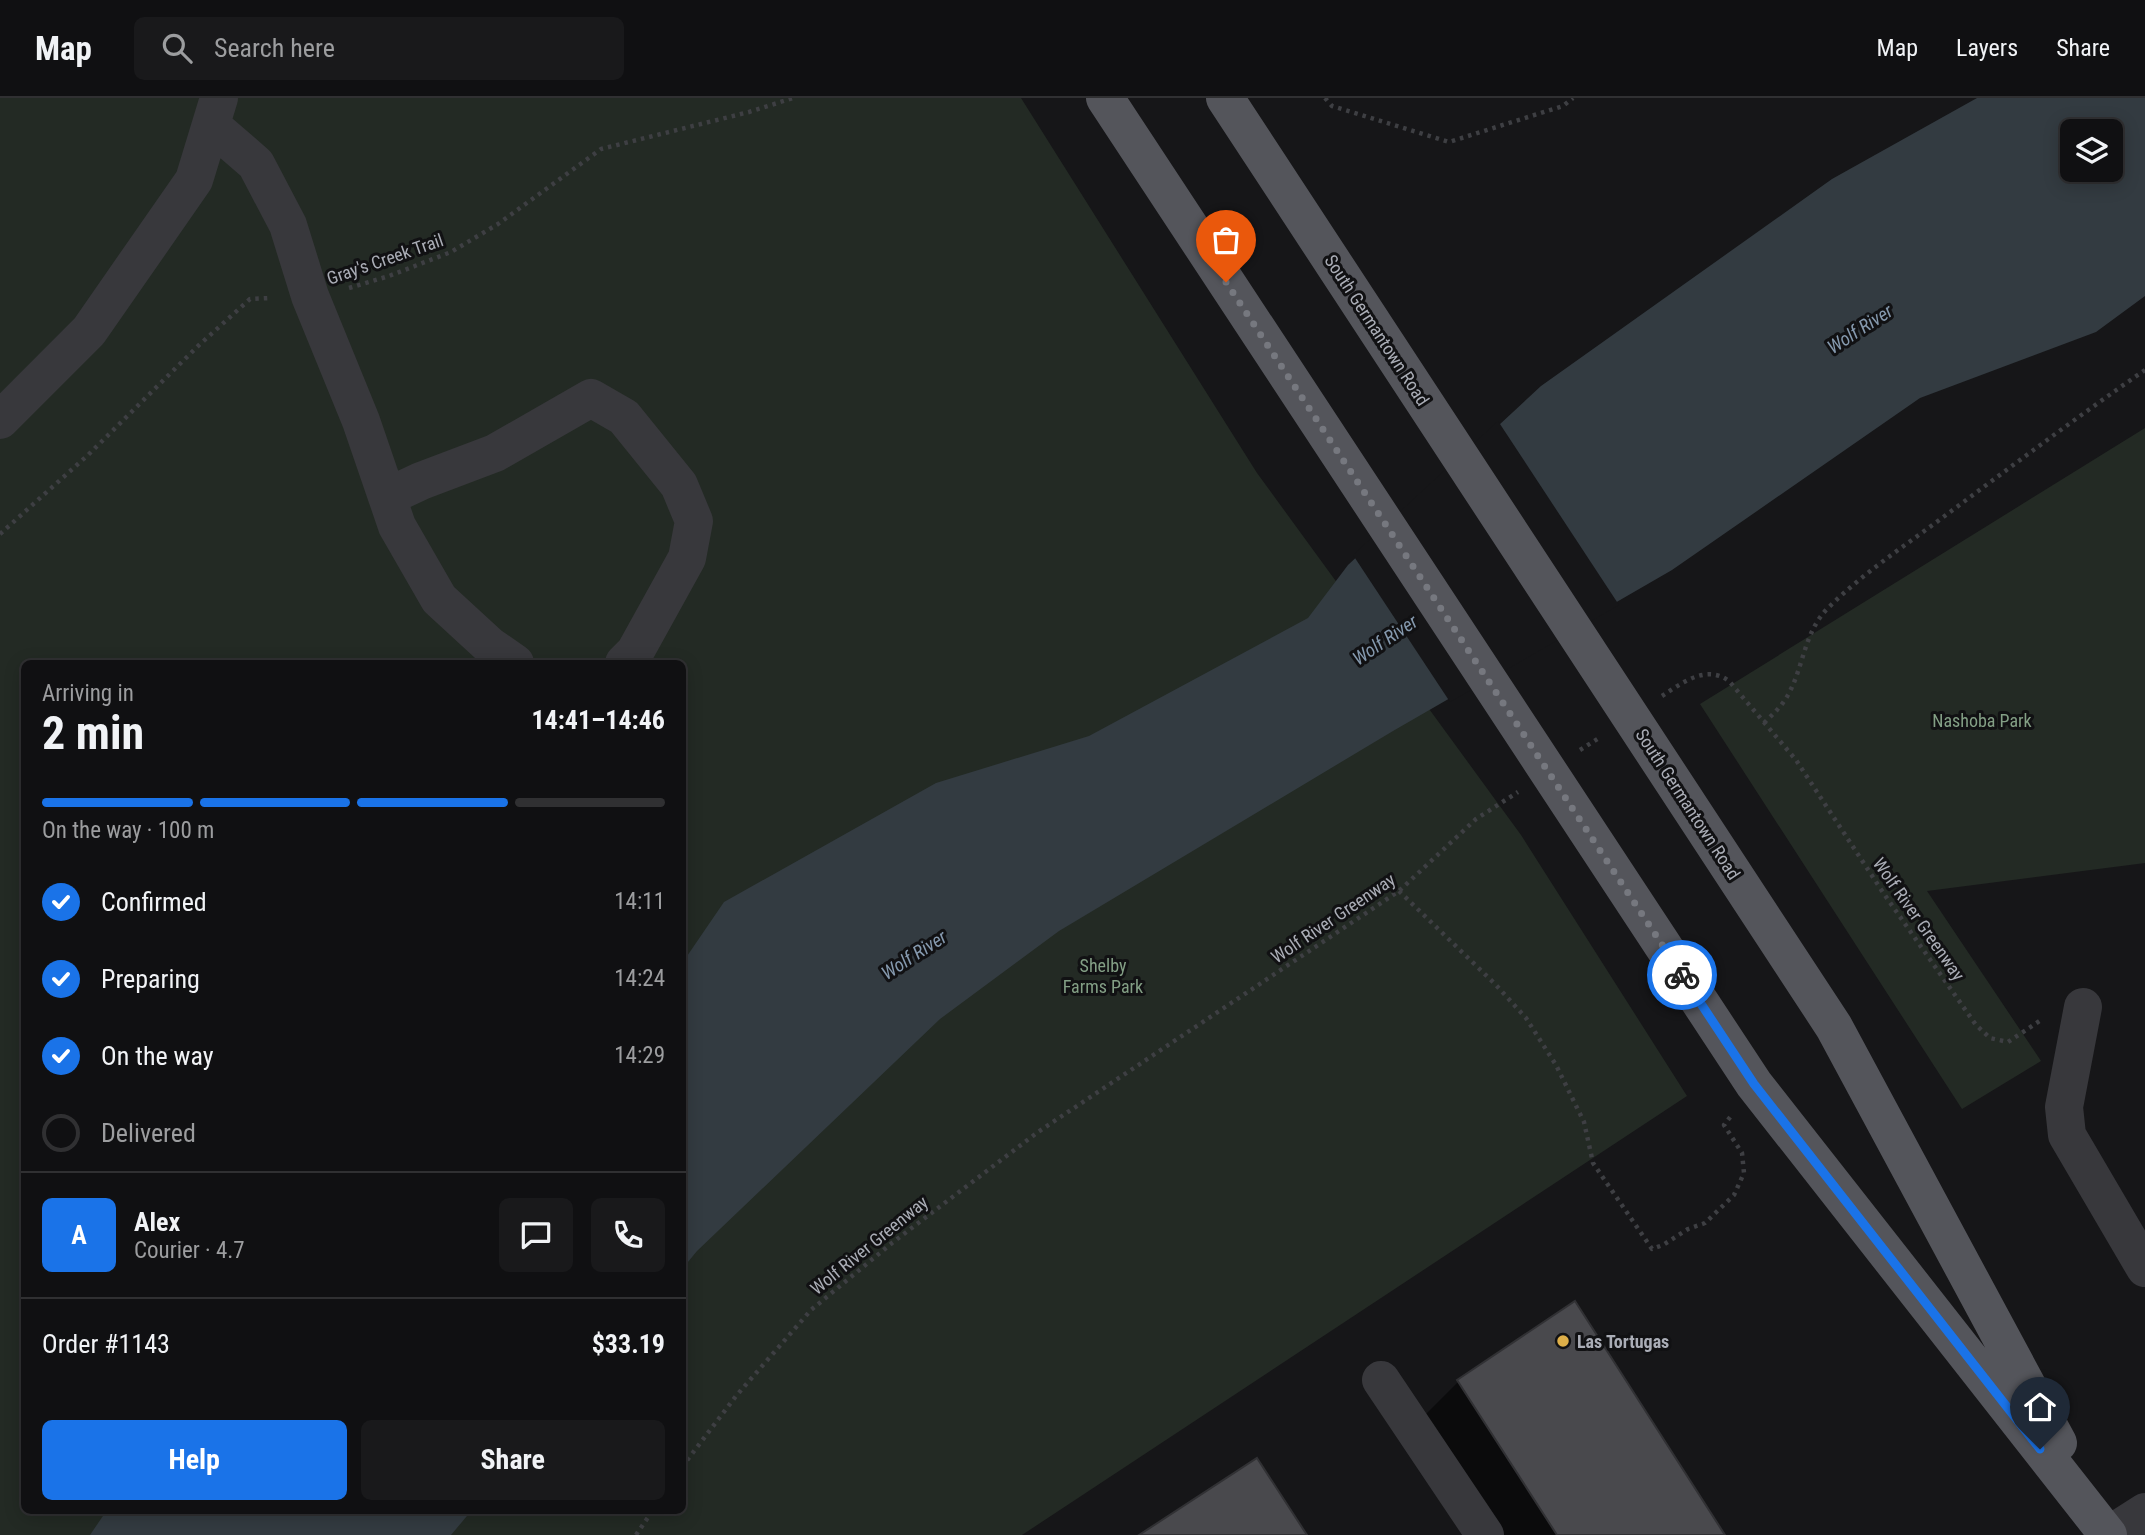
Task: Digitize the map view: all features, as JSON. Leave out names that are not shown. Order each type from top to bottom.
[{"type":"main road","name":"South Germantown Road","points":[[1105,98],[1754,1084],[2108,1535],[1834,1027],[1225,98]]},
{"type":"street","points":[[215,112],[256,164],[288,225],[310,296],[361,421],[397,526],[439,599],[489,645],[511,660]]},
{"type":"street","points":[[0,420],[89,331],[194,180],[215,112]]},
{"type":"street","points":[[387,497],[495,453],[591,398],[625,417],[679,485],[694,521],[687,558],[635,652],[627,660]]},
{"type":"street","points":[[2066,1012],[2064,1107],[2067,1135],[2145,1268]]},
{"type":"street","points":[[1381,1380],[1485,1535]]},
{"type":"street","points":[[2109,1535],[2145,1513]]},
{"type":"path","name":"Gray's Creek Trail","points":[[0,534],[88,455],[198,346],[250,299],[325,295],[389,276],[452,252],[498,224],[601,149],[749,112],[793,98]]},
{"type":"path","points":[[1325,98],[1332,106],[1448,142],[1563,106],[1573,98]]},
{"type":"path","points":[[1764,723],[1788,695],[1814,625],[1826,609],[2070,422],[2145,370]]},
{"type":"path","name":"Wolf River Greenway","points":[[1660,697],[1693,677],[1703,674],[1723,676],[1796,760],[1884,894],[1976,1025],[1990,1038],[2008,1042],[2066,1012]]},
{"type":"path","points":[[1580,751],[1603,735]]},
{"type":"path","name":"Wolf River Greenway","points":[[686,1462],[736,1396],[811,1310],[892,1243],[1038,1132],[1399,891],[1476,820],[1522,789]]},
{"type":"path","points":[[1399,891],[1495,984],[1526,1018],[1556,1065],[1584,1122],[1593,1163],[1651,1249],[1705,1223],[1734,1195],[1744,1172],[1742,1153],[1724,1125],[1754,1084]]},
{"type":"path","points":[[636,1535],[650,1514]]},
{"type":"green space","name":"Shelby Farms Park","points":[[0,98],[1021,98],[1257,473],[1521,835],[1687,1096],[1022,1535],[0,1535]]},
{"type":"green space","name":"Nashoba Park","points":[[2145,428],[2145,863],[1927,891],[2041,1061],[1962,1109],[1700,704]]},
{"type":"water","name":"Wolf River","points":[[1977,98],[2145,98],[2145,296],[2096,332],[1920,398],[1672,570],[1393,731],[1059,931],[940,1019],[686,1264],[686,958],[724,902],[936,783],[1089,736],[1308,618],[1348,565],[1541,386],[1832,179]]},
{"type":"water","points":[[104,1514],[469,1514],[451,1535],[90,1535]]},
{"type":"pier","points":[[1498,421],[1619,605],[1450,702],[1353,555]]},
{"type":"building","points":[[1575,1301],[1725,1535],[1557,1535],[1457,1380]]},
{"type":"building","points":[[1257,1458],[1307,1535],[1139,1535]]},
{"type":"way so far","points":[[1226,282],[1682,975]]},
{"type":"place","name":"Las Tortugas","points":[[1563,1341]]},
{"type":"route","points":[[1682,975],[1754,1084],[2040,1449]]}]
